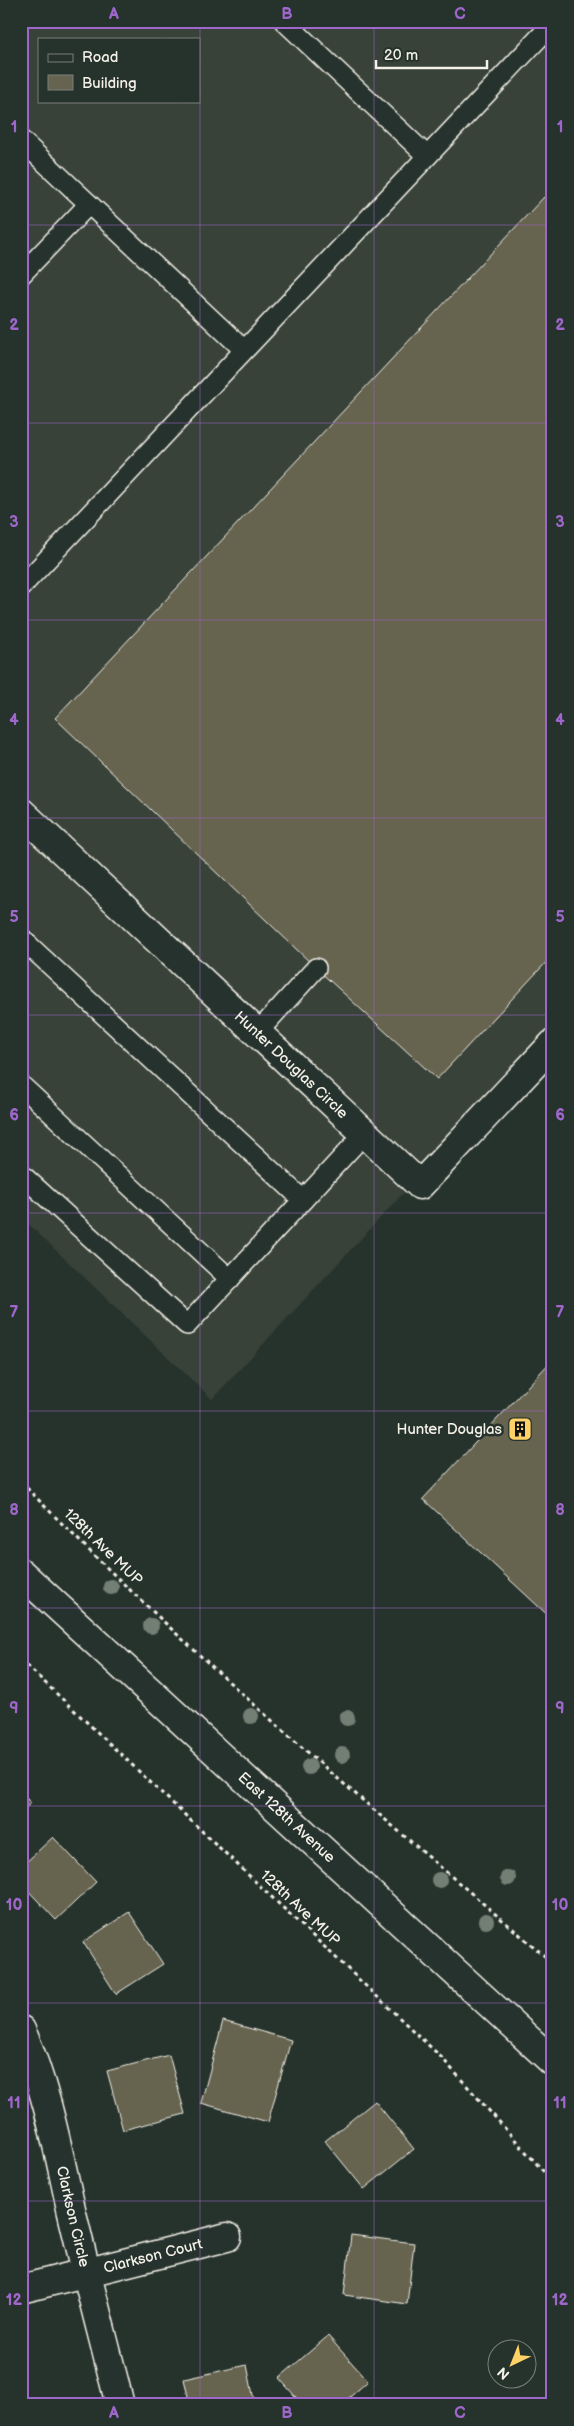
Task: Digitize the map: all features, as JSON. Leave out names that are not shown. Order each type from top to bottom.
[{"type":"street","name":"Hunter Douglas Circle","points":[[21,812],[420,1185],[553,1044]]},
{"type":"street","name":"East 128th Avenue","points":[[21,1573],[553,2062]]},
{"type":"street","name":"Clarkson Circle","points":[[21,2030],[33,2057],[46,2096],[86,2273],[120,2405]]},
{"type":"street","name":"Clarkson Court","points":[[21,2289],[227,2237]]},
{"type":"lane","points":[[284,21],[427,156]]},
{"type":"lane","points":[[21,587],[243,349],[553,23]]},
{"type":"lane","points":[[21,140],[243,349]]},
{"type":"lane","points":[[21,275],[88,204]]},
{"type":"lane","points":[[21,938],[303,1200]]},
{"type":"lane","points":[[257,1033],[316,968]]},
{"type":"lane","points":[[21,1085],[230,1279]]},
{"type":"lane","points":[[21,1174],[187,1325],[365,1133]]},
{"type":"path","name":"128th Ave MUP","points":[[21,1482],[78,1540],[332,1775],[553,1963]]},
{"type":"path","name":"128th Ave MUP","points":[[21,1660],[442,2058],[553,2182]]},
{"type":"shaded area","points":[[21,21],[553,21],[553,1032],[212,1399],[21,1217]]},
{"type":"building","points":[[544,197],[553,206],[553,955],[437,1079],[316,968],[55,718]]},
{"type":"building","name":"Hunter Douglas","points":[[553,1359],[553,1620],[423,1499]]},
{"type":"building","points":[[21,1793],[31,1803],[21,1812]]},
{"type":"building","points":[[53,1837],[96,1882],[56,1920],[21,1883],[21,1867]]},
{"type":"building","points":[[129,1912],[163,1964],[116,1994],[83,1942]]},
{"type":"building","points":[[223,2021],[291,2040],[268,2122],[201,2103]]},
{"type":"building","points":[[169,2055],[185,2114],[123,2130],[107,2071]]},
{"type":"building","points":[[375,2101],[414,2149],[364,2189],[325,2141]]},
{"type":"building","points":[[351,2235],[414,2243],[407,2304],[344,2295]]},
{"type":"building","points":[[328,2336],[368,2381],[341,2405],[303,2405],[279,2378]]},
{"type":"building","points":[[247,2365],[255,2405],[190,2405],[184,2379]]},
{"type":"place","name":"Hunter Douglas","points":[[520,1429]]}]
